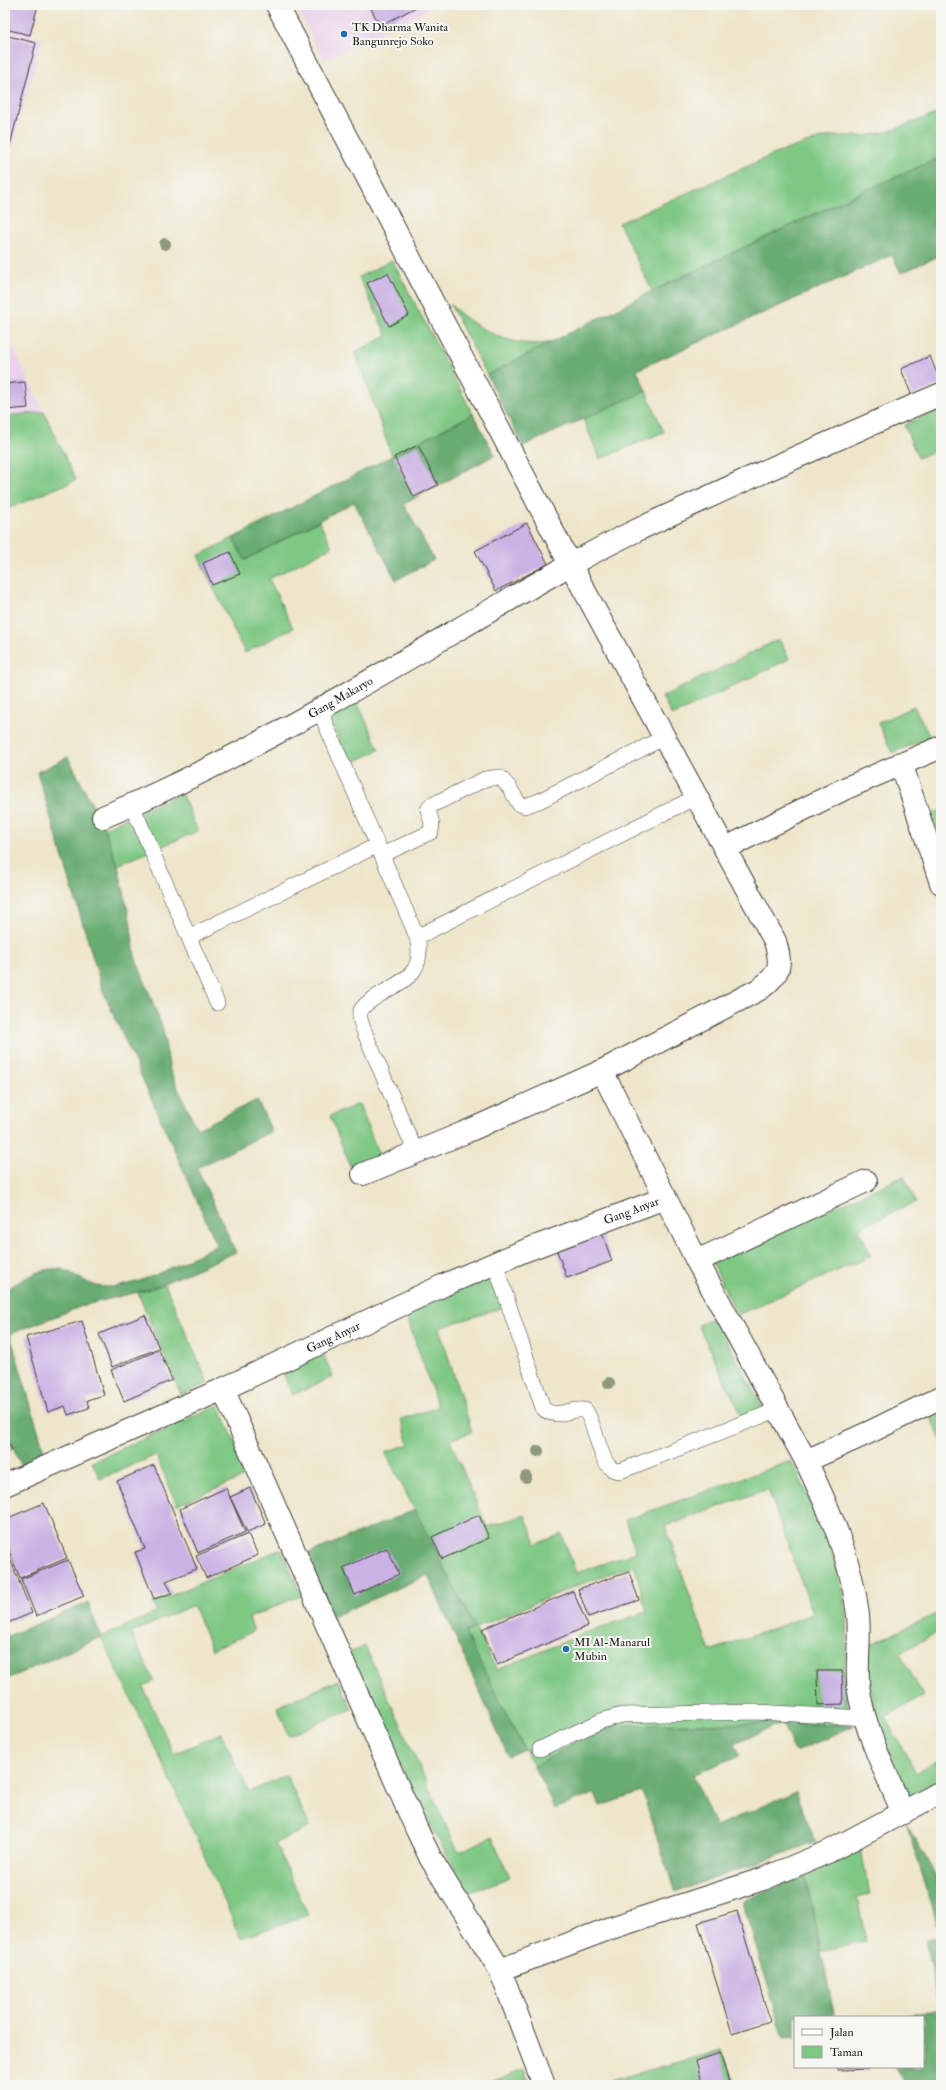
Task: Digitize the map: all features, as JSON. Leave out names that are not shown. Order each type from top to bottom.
[{"type":"street","points":[[277,5],[570,564],[726,848],[775,941],[780,957],[779,969],[772,979],[760,989],[602,1071],[416,1153],[363,1174]]},
{"type":"street","name":"Gang Makaryo","points":[[103,817],[132,805],[228,759],[451,635],[570,564],[660,520],[796,457],[941,394]]},
{"type":"street","points":[[726,848],[901,763],[941,746]]},
{"type":"street","points":[[901,763],[941,883]]},
{"type":"street","points":[[602,1071],[697,1261],[777,1410],[806,1460],[824,1501],[850,1569],[855,1590],[858,1617],[858,1671],[860,1701],[865,1718],[903,1813]]},
{"type":"street","points":[[697,1261],[866,1181]]},
{"type":"street","name":"Gang Anyar","points":[[5,1485],[223,1389],[444,1285],[665,1198]]},
{"type":"street","points":[[223,1389],[414,1824],[432,1859],[500,1970],[544,2085]]},
{"type":"street","points":[[806,1460],[870,1432],[941,1397]]},
{"type":"street","points":[[500,1970],[610,1928],[763,1879],[828,1852],[941,1792]]},
{"type":"lane","points":[[319,709],[417,937],[420,948],[420,960],[414,972],[364,1005],[360,1013],[364,1031],[416,1153]]},
{"type":"lane","points":[[189,937],[380,850],[431,832],[433,828],[428,810],[430,806],[485,779],[500,777],[509,787],[520,804],[529,805],[539,802],[665,737]]},
{"type":"lane","points":[[417,937],[698,796]]},
{"type":"lane","points":[[132,805],[217,1003]]},
{"type":"lane","points":[[495,1264],[543,1408],[547,1412],[554,1414],[585,1410],[590,1418],[606,1462],[611,1469],[618,1471],[623,1470],[777,1410]]},
{"type":"lane","points":[[540,1749],[601,1721],[622,1715],[755,1712],[865,1718]]},
{"type":"shaded area","points":[[5,5],[40,5],[31,36],[42,39],[5,175]]},
{"type":"shaded area","name":"TK Dharma Wanita Bangunrejo Soko","points":[[295,5],[429,5],[430,8],[324,61]]},
{"type":"shaded area","points":[[5,315],[9,339],[44,412],[5,416]]},
{"type":"shaded area","points":[[5,477],[9,508],[5,510]]},
{"type":"green space","points":[[941,112],[941,157],[857,194],[652,291],[619,223],[777,153],[831,136],[866,136],[887,132]]},
{"type":"green space","points":[[941,157],[941,255],[901,273],[892,255],[637,370],[646,391],[523,446],[487,375],[652,291],[857,194]]},
{"type":"green space","points":[[392,260],[473,414],[392,456],[355,352],[387,336],[359,277]]},
{"type":"green space","points":[[450,304],[479,327],[502,338],[526,343],[542,344],[568,335],[487,375]]},
{"type":"green space","points":[[646,391],[664,432],[600,459],[583,419]]},
{"type":"green space","points":[[941,409],[941,448],[918,458],[904,425]]},
{"type":"green space","points":[[44,412],[76,480],[9,508],[5,477],[5,416]]},
{"type":"green space","points":[[473,414],[495,455],[404,504],[434,560],[396,580],[354,502],[245,560],[233,538]]},
{"type":"green space","points":[[319,521],[332,547],[269,579],[293,628],[245,653],[198,556],[233,538],[245,560]]},
{"type":"green space","points":[[779,639],[789,659],[672,716],[662,697]]},
{"type":"green space","points":[[357,701],[379,750],[349,764],[329,718]]},
{"type":"green space","points":[[914,706],[930,737],[892,753],[878,723]]},
{"type":"green space","points":[[68,757],[104,828],[118,865],[130,920],[135,956],[163,1029],[170,1071],[197,1129],[257,1100],[272,1131],[197,1168],[236,1252],[150,1289],[85,1305],[10,1334],[45,1454],[21,1465],[5,1430],[5,1290],[35,1274],[51,1269],[67,1271],[101,1287],[119,1286],[133,1283],[163,1272],[217,1245],[103,991],[37,772]]},
{"type":"green space","points":[[181,793],[198,831],[118,865],[104,828]]},
{"type":"green space","points":[[941,810],[941,850],[930,815]]},
{"type":"green space","points":[[359,1104],[381,1160],[353,1173],[330,1116]]},
{"type":"green space","points":[[904,1176],[916,1202],[859,1228],[871,1256],[737,1315],[712,1262]]},
{"type":"green space","points":[[494,1274],[504,1307],[439,1328],[472,1432],[450,1440],[487,1527],[525,1515],[536,1544],[562,1534],[576,1573],[636,1552],[625,1520],[791,1461],[824,1530],[841,1584],[847,1620],[844,1679],[853,1726],[782,1723],[625,1725],[601,1731],[589,1736],[534,1767],[464,1633],[475,1628],[385,1452],[409,1444],[401,1419],[438,1407],[406,1315]],"holes":[[[768,1489],[813,1614],[710,1651],[665,1526]],[[634,1565],[647,1612],[590,1631],[497,1670],[475,1628],[576,1586]]]},
{"type":"green space","points":[[165,1284],[208,1383],[181,1395],[138,1293]]},
{"type":"green space","points":[[714,1317],[763,1408],[743,1419],[698,1325]]},
{"type":"green space","points":[[323,1353],[333,1377],[292,1395],[283,1373]]},
{"type":"green space","points":[[219,1405],[249,1475],[177,1505],[156,1455],[100,1479],[92,1462]]},
{"type":"green space","points":[[941,1408],[941,1440],[929,1414]]},
{"type":"green space","points":[[415,1510],[475,1628],[465,1633],[524,1749],[508,1756],[428,1575],[332,1617],[304,1555]]},
{"type":"green space","points":[[281,1549],[302,1595],[249,1618],[254,1631],[212,1650],[193,1605],[131,1633],[154,1681],[143,1687],[174,1754],[221,1733],[249,1792],[286,1775],[310,1827],[275,1843],[308,1915],[241,1938],[164,1766],[101,1637],[157,1612],[153,1603]]},
{"type":"green space","points":[[88,1603],[101,1637],[5,1680],[5,1637]]},
{"type":"green space","points":[[941,1612],[941,1630],[900,1653],[923,1696],[885,1717],[916,1773],[941,1759],[941,1778],[909,1796],[876,1719],[871,1696],[869,1645]]},
{"type":"green space","points":[[365,1646],[458,1852],[492,1837],[510,1877],[468,1893],[417,1802],[348,1653]]},
{"type":"green space","points":[[339,1680],[352,1709],[289,1736],[277,1707]]},
{"type":"green space","points":[[782,1723],[853,1726],[795,1752]]},
{"type":"green space","points":[[782,1723],[735,1743],[740,1755],[693,1775],[716,1827],[795,1792],[816,1842],[675,1892],[642,1792],[600,1806],[595,1793],[555,1809],[534,1767],[589,1736],[601,1731],[625,1725]]},
{"type":"green space","points":[[906,1823],[941,1885],[941,1935]]},
{"type":"green space","points":[[861,1849],[870,1895],[857,1898],[866,1941],[821,1951],[805,1875]]},
{"type":"green space","points":[[805,1875],[835,2016],[794,2016],[794,2037],[784,2038],[742,1901]]},
{"type":"green space","points":[[941,1936],[941,2085],[906,2085],[897,2068],[924,2068],[924,2016],[906,2016],[939,2009],[925,1940]]},
{"type":"green space","points":[[722,2050],[735,2085],[594,2085]]},
{"type":"green space","points":[[524,2070],[530,2085],[482,2085]]},
{"type":"building","points":[[5,5],[38,5],[30,35],[5,29]]},
{"type":"building","points":[[369,5],[420,5],[380,26]]},
{"type":"building","points":[[5,35],[36,43],[6,161],[5,161]]},
{"type":"building","points":[[388,273],[409,315],[389,326],[367,283]]},
{"type":"building","points":[[930,356],[941,384],[912,396],[901,369]]},
{"type":"building","points":[[25,382],[28,408],[7,410],[5,384]]},
{"type":"building","points":[[418,445],[438,485],[414,497],[394,457]]},
{"type":"building","points":[[527,523],[548,564],[496,591],[475,551]]},
{"type":"building","points":[[230,552],[240,574],[212,585],[203,563]]},
{"type":"building","points":[[602,1233],[612,1261],[567,1278],[557,1251]]},
{"type":"building","points":[[145,1315],[159,1348],[112,1367],[99,1334]]},
{"type":"building","points":[[82,1321],[104,1395],[87,1400],[89,1408],[68,1415],[65,1406],[48,1412],[26,1337]]},
{"type":"building","points":[[159,1350],[172,1380],[124,1401],[111,1370]]},
{"type":"building","points":[[5,1436],[12,1450],[5,1454]]},
{"type":"building","points":[[154,1465],[197,1569],[166,1581],[172,1593],[154,1599],[135,1552],[145,1549],[117,1481]]},
{"type":"building","points":[[226,1488],[245,1532],[198,1553],[180,1509]]},
{"type":"building","points":[[250,1488],[266,1524],[247,1532],[230,1497]]},
{"type":"building","points":[[44,1503],[67,1558],[20,1578],[5,1541],[5,1519]]},
{"type":"building","points":[[479,1515],[489,1538],[442,1559],[432,1537]]},
{"type":"building","points":[[248,1534],[258,1555],[206,1578],[196,1556]]},
{"type":"building","points":[[5,1547],[32,1613],[5,1624]]},
{"type":"building","points":[[387,1548],[399,1574],[355,1595],[343,1568]]},
{"type":"building","points":[[68,1560],[84,1596],[36,1616],[21,1579]]},
{"type":"building","points":[[629,1572],[639,1600],[588,1617],[578,1589]]},
{"type":"building","points":[[573,1591],[588,1626],[497,1665],[482,1629]]},
{"type":"building","points":[[817,1671],[842,1671],[843,1704],[818,1705]]},
{"type":"building","points":[[737,1911],[770,2021],[732,2033],[698,1923]]},
{"type":"building","points":[[720,2053],[730,2085],[703,2085],[696,2061]]},
{"type":"building","points":[[837,2068],[868,2068],[868,2069],[837,2070]]},
{"type":"place","name":"TK Dharma Wanita Bangunrejo Soko","points":[[344,34]]},
{"type":"place","name":"MI Al-Manarul Mubin","points":[[566,1649]]}]
